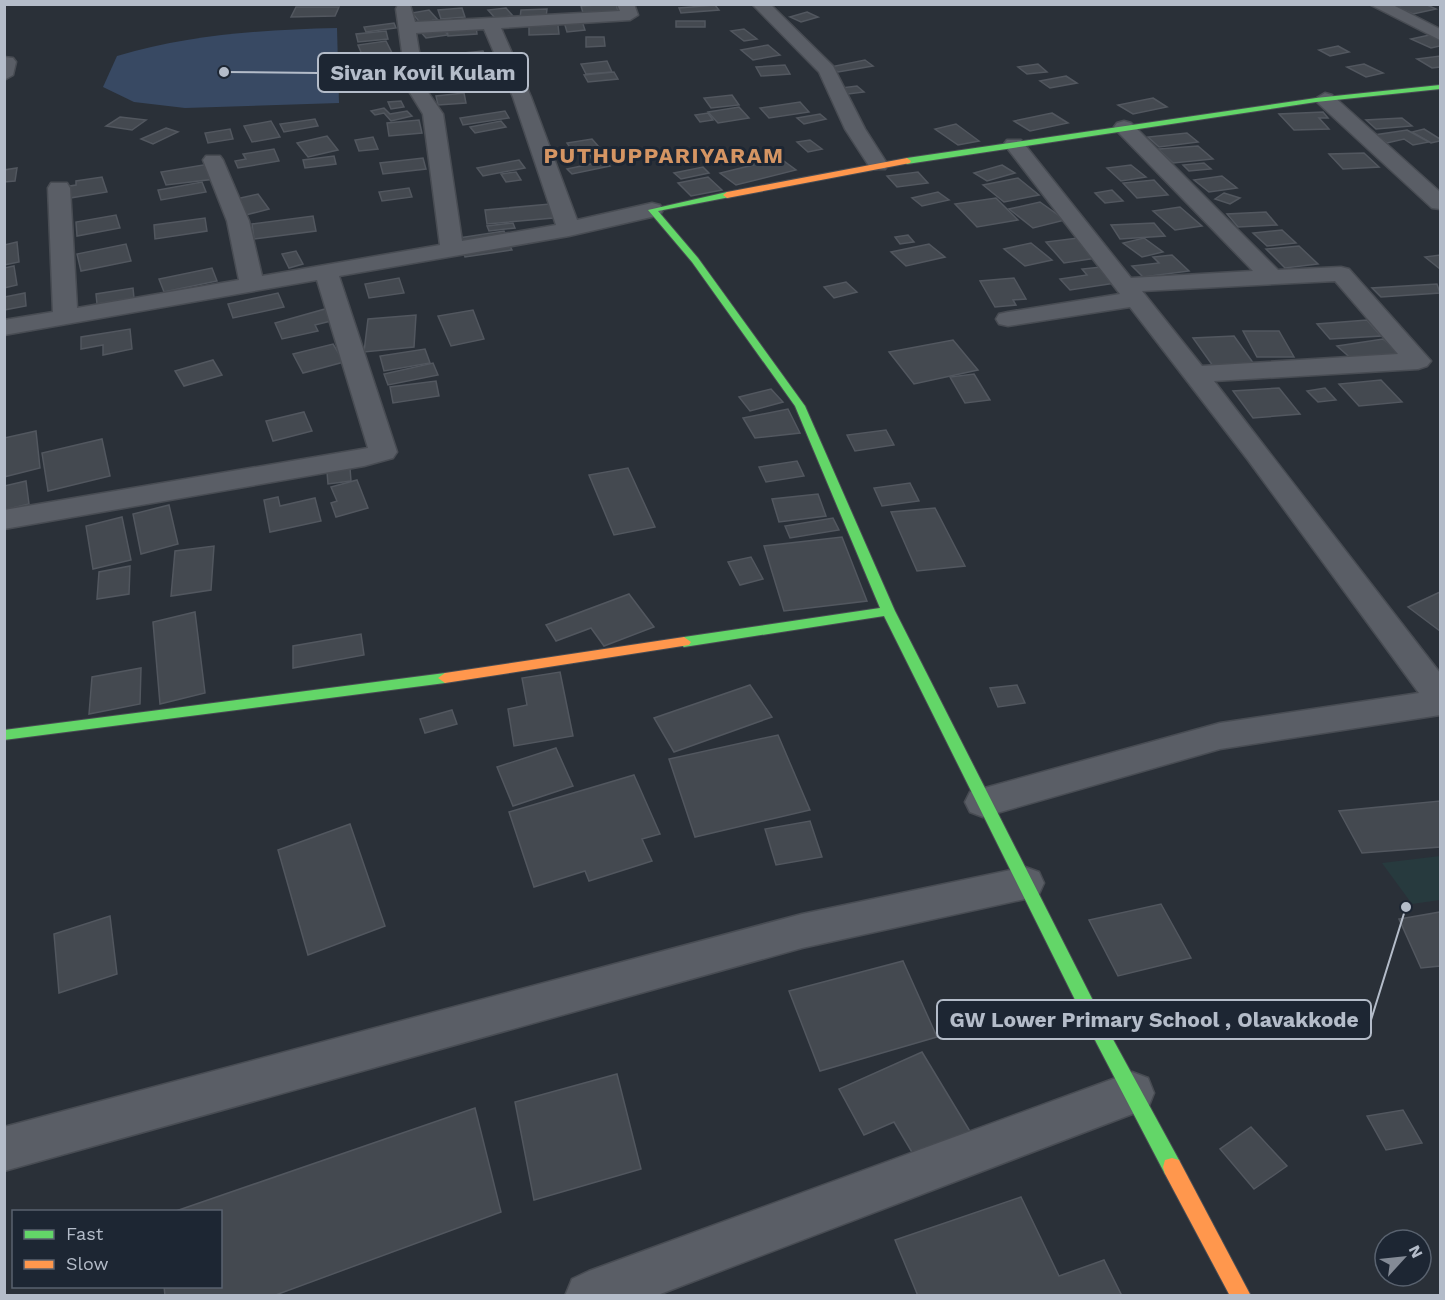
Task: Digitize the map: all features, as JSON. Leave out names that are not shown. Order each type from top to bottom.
[{"type":"street","points":[[452,249],[433,114],[416,88],[406,18],[490,22],[630,15],[624,4]]},
{"type":"street","points":[[760,4],[827,69],[855,129],[878,165]]},
{"type":"street","points":[[1377,4],[1440,35]]},
{"type":"street","points":[[490,22],[522,97],[569,229]]},
{"type":"street","points":[[4,328],[569,229],[878,165],[1325,99],[1440,87]]},
{"type":"street","points":[[1325,99],[1440,203]]},
{"type":"street","points":[[1124,127],[1272,277]]},
{"type":"street","points":[[1014,144],[1258,454],[1440,697]]},
{"type":"street","points":[[213,160],[238,221],[252,284]]},
{"type":"street","points":[[59,188],[65,317]]},
{"type":"street","points":[[652,210],[695,260],[800,406],[888,611],[1132,1093],[1241,1296]]},
{"type":"street","points":[[4,520],[364,458],[383,452],[326,271]]},
{"type":"street","points":[[1008,319],[1130,292],[1272,277],[1341,274],[1418,362],[1196,374]]},
{"type":"street","points":[[4,735],[500,671],[888,611]]},
{"type":"street","points":[[983,802],[1220,736],[1440,703]]},
{"type":"street","points":[[4,1149],[802,931],[1024,883]]},
{"type":"street","points":[[589,1296],[1132,1093]]},
{"type":"green space","points":[[1440,856],[1440,900],[1412,904],[1382,863]]},
{"type":"water","points":[[337,28],[339,103],[185,108],[134,102],[103,87],[117,56],[172,43],[226,34]]},
{"type":"building","points":[[616,4],[618,11],[583,13],[581,6]]},
{"type":"building","points":[[1425,4],[1436,9],[1413,14],[1393,6]]},
{"type":"building","points":[[715,5],[719,10],[681,13],[679,8]]},
{"type":"building","points":[[296,7],[339,7],[335,16],[291,17]]},
{"type":"building","points":[[462,8],[465,17],[441,19],[438,10]]},
{"type":"building","points":[[506,8],[513,16],[495,18],[488,10]]},
{"type":"building","points":[[547,9],[546,18],[520,18],[521,10]]},
{"type":"building","points":[[429,10],[438,20],[433,20],[435,24],[423,26],[412,13]]},
{"type":"building","points":[[807,12],[818,17],[801,22],[790,17]]},
{"type":"building","points":[[582,21],[585,30],[567,32],[564,22]]},
{"type":"building","points":[[676,21],[705,21],[705,27],[676,27]]},
{"type":"building","points":[[394,23],[396,28],[366,32],[364,27]]},
{"type":"building","points":[[558,25],[559,34],[529,35],[529,26]]},
{"type":"building","points":[[441,26],[448,35],[426,38],[419,30]]},
{"type":"building","points":[[476,26],[477,34],[448,36],[447,29]]},
{"type":"building","points":[[744,29],[757,39],[744,41],[731,31]]},
{"type":"building","points":[[386,31],[388,39],[358,42],[356,34]]},
{"type":"building","points":[[1434,34],[1440,37],[1440,46],[1431,48],[1411,39]]},
{"type":"building","points":[[586,37],[604,37],[605,46],[586,47]]},
{"type":"building","points":[[386,41],[392,53],[363,57],[358,45]]},
{"type":"building","points":[[768,45],[780,55],[753,60],[741,50]]},
{"type":"building","points":[[1338,46],[1349,52],[1330,56],[1319,50]]},
{"type":"building","points":[[483,51],[489,64],[469,66],[464,53]]},
{"type":"building","points":[[1440,56],[1440,67],[1432,68],[1417,59]]},
{"type":"building","points":[[865,60],[873,66],[838,72],[830,67]]},
{"type":"building","points":[[607,61],[612,72],[586,74],[581,64]]},
{"type":"building","points":[[1038,64],[1047,72],[1027,74],[1018,67]]},
{"type":"building","points":[[1364,64],[1383,73],[1366,77],[1347,67]]},
{"type":"building","points":[[785,65],[790,74],[761,76],[756,67]]},
{"type":"building","points":[[614,72],[618,79],[588,82],[584,75]]},
{"type":"building","points":[[1066,76],[1077,83],[1050,88],[1040,81]]},
{"type":"building","points":[[857,86],[864,92],[848,94],[841,88]]},
{"type":"building","points":[[464,93],[466,103],[438,105],[436,96]]},
{"type":"building","points":[[732,95],[739,105],[711,108],[704,98]]},
{"type":"building","points":[[1153,98],[1167,107],[1133,114],[1118,105]]},
{"type":"building","points":[[401,101],[404,107],[391,109],[388,102]]},
{"type":"building","points":[[800,102],[809,112],[769,118],[760,108]]},
{"type":"building","points":[[739,107],[749,118],[718,123],[708,112]]},
{"type":"building","points":[[384,108],[390,114],[407,111],[412,116],[391,121],[384,113],[375,115],[371,111]]},
{"type":"building","points":[[505,111],[509,118],[463,125],[460,118]]},
{"type":"building","points":[[1323,112],[1328,118],[1319,118],[1329,129],[1294,130],[1279,114]]},
{"type":"building","points":[[708,113],[713,120],[700,122],[695,115]]},
{"type":"building","points":[[1052,113],[1068,123],[1030,131],[1014,121]]},
{"type":"building","points":[[820,114],[826,119],[804,124],[797,118]]},
{"type":"building","points":[[120,117],[146,120],[132,130],[106,126]]},
{"type":"building","points":[[1402,118],[1412,126],[1376,129],[1366,120]]},
{"type":"building","points":[[315,119],[318,126],[284,132],[280,124]]},
{"type":"building","points":[[419,120],[422,133],[389,136],[387,123]]},
{"type":"building","points":[[271,121],[280,137],[252,142],[244,126]]},
{"type":"building","points":[[501,121],[506,127],[475,133],[470,127]]},
{"type":"building","points":[[956,124],[979,141],[958,145],[935,129]]},
{"type":"building","points":[[166,128],[178,132],[153,144],[141,139]]},
{"type":"building","points":[[230,129],[233,139],[208,143],[205,133]]},
{"type":"building","points":[[1424,129],[1440,141],[1431,143],[1412,132]]},
{"type":"building","points":[[1407,130],[1429,142],[1413,145],[1404,139],[1387,143],[1374,135]]},
{"type":"building","points":[[1187,133],[1198,142],[1159,147],[1148,137]]},
{"type":"building","points":[[327,136],[338,150],[308,157],[297,143]]},
{"type":"building","points":[[373,137],[378,149],[359,151],[355,140]]},
{"type":"building","points":[[592,139],[599,147],[573,152],[567,143]]},
{"type":"building","points":[[810,140],[822,149],[808,152],[797,142]]},
{"type":"building","points":[[1198,146],[1213,159],[1173,163],[1158,149]]},
{"type":"building","points":[[274,149],[279,161],[238,168],[235,161],[246,159],[243,154]]},
{"type":"building","points":[[604,153],[606,160],[592,161],[590,154]]},
{"type":"building","points":[[773,153],[796,170],[736,185],[720,173],[753,165],[747,160]]},
{"type":"building","points":[[1364,153],[1379,167],[1343,169],[1329,154]]},
{"type":"building","points":[[334,156],[336,164],[305,168],[303,160]]},
{"type":"building","points":[[423,158],[426,169],[383,174],[380,163]]},
{"type":"building","points":[[519,160],[525,168],[483,176],[477,168]]},
{"type":"building","points":[[605,161],[610,166],[572,174],[567,169]]},
{"type":"building","points":[[1204,163],[1211,169],[1189,171],[1183,165]]},
{"type":"building","points":[[209,164],[215,179],[166,185],[161,172]]},
{"type":"building","points":[[1002,165],[1015,173],[987,181],[974,173]]},
{"type":"building","points":[[1131,165],[1146,177],[1121,181],[1107,168]]},
{"type":"building","points":[[703,167],[709,173],[681,179],[674,173]]},
{"type":"building","points":[[17,168],[15,181],[4,182],[4,170]]},
{"type":"building","points":[[516,172],[521,180],[506,182],[501,174]]},
{"type":"building","points":[[918,172],[928,183],[897,187],[887,176]]},
{"type":"building","points":[[1222,176],[1237,188],[1209,192],[1194,180]]},
{"type":"building","points":[[102,177],[107,192],[70,198],[70,186],[76,185],[76,181]]},
{"type":"building","points":[[708,177],[722,190],[691,196],[678,183]]},
{"type":"building","points":[[1018,178],[1039,195],[1004,202],[983,185]]},
{"type":"building","points":[[1154,180],[1168,195],[1137,198],[1123,183]]},
{"type":"building","points":[[202,182],[206,192],[161,200],[158,190]]},
{"type":"building","points":[[409,188],[412,197],[382,201],[379,192]]},
{"type":"building","points":[[1112,190],[1123,201],[1105,203],[1095,193]]},
{"type":"building","points":[[938,192],[949,200],[922,206],[912,198]]},
{"type":"building","points":[[1224,193],[1240,198],[1230,204],[1215,199]]},
{"type":"building","points":[[258,194],[269,209],[246,215],[236,199]]},
{"type":"building","points":[[996,198],[1018,220],[977,227],[955,204]]},
{"type":"building","points":[[1040,202],[1065,220],[1033,228],[1009,209]]},
{"type":"building","points":[[550,204],[553,218],[487,224],[485,210]]},
{"type":"building","points":[[1180,207],[1202,226],[1175,230],[1153,211]]},
{"type":"building","points":[[1266,212],[1277,225],[1238,227],[1227,214]]},
{"type":"building","points":[[116,215],[120,228],[77,236],[76,222]]},
{"type":"building","points":[[313,216],[316,231],[254,239],[252,224]]},
{"type":"building","points":[[205,218],[207,231],[155,239],[154,225]]},
{"type":"building","points":[[513,223],[515,228],[489,231],[487,226]]},
{"type":"building","points":[[1154,223],[1165,236],[1120,239],[1111,225]]},
{"type":"building","points":[[1282,230],[1296,243],[1267,246],[1253,233]]},
{"type":"building","points":[[504,231],[507,238],[461,245],[458,238]]},
{"type":"building","points":[[908,235],[914,242],[900,244],[895,237]]},
{"type":"building","points":[[1078,238],[1097,258],[1064,263],[1046,242]]},
{"type":"building","points":[[1144,238],[1163,252],[1142,257],[1123,243]]},
{"type":"building","points":[[17,242],[19,262],[4,265],[4,245]]},
{"type":"building","points":[[1031,243],[1052,260],[1025,266],[1004,249]]},
{"type":"building","points":[[126,244],[131,261],[81,271],[77,254]]},
{"type":"building","points":[[509,244],[512,250],[465,257],[463,251]]},
{"type":"building","points":[[929,244],[945,257],[906,266],[891,252]]},
{"type":"building","points":[[1299,246],[1318,264],[1285,268],[1266,249]]},
{"type":"building","points":[[296,251],[303,264],[289,268],[282,254]]},
{"type":"building","points":[[1172,255],[1189,271],[1143,277],[1132,266],[1159,263],[1153,257]]},
{"type":"building","points":[[1440,255],[1440,269],[1425,257]]},
{"type":"building","points":[[14,266],[17,285],[4,288],[4,268]]},
{"type":"building","points":[[1101,267],[1116,283],[1070,290],[1060,279],[1087,275],[1082,269]]},
{"type":"building","points":[[212,268],[217,281],[164,292],[159,279]]},
{"type":"building","points":[[399,278],[404,293],[369,298],[365,284]]},
{"type":"building","points":[[1014,278],[1026,299],[1013,300],[1016,305],[995,307],[980,281]]},
{"type":"building","points":[[846,282],[857,292],[834,298],[824,287]]},
{"type":"building","points":[[1437,284],[1440,293],[1381,297],[1372,288]]},
{"type":"building","points":[[133,288],[134,298],[97,304],[96,294]]},
{"type":"building","points":[[25,293],[26,306],[4,310],[4,297]]},
{"type":"building","points":[[278,293],[284,307],[233,318],[228,304]]},
{"type":"building","points":[[325,309],[331,321],[315,325],[318,331],[282,339],[275,323]]},
{"type":"building","points":[[473,310],[484,339],[451,346],[438,316]]},
{"type":"building","points":[[416,315],[414,347],[364,352],[368,319]]},
{"type":"building","points":[[1367,320],[1381,336],[1330,339],[1317,324]]},
{"type":"building","points":[[130,329],[132,349],[103,355],[103,345],[81,349],[81,337]]},
{"type":"building","points":[[1243,331],[1279,331],[1294,357],[1257,357]]},
{"type":"building","points":[[1234,336],[1254,364],[1213,366],[1193,338]]},
{"type":"building","points":[[1383,339],[1402,355],[1355,362],[1337,346]]},
{"type":"building","points":[[953,340],[978,370],[914,384],[889,352]]},
{"type":"building","points":[[333,344],[344,362],[303,373],[293,354]]},
{"type":"building","points":[[425,349],[430,363],[384,371],[380,356]]},
{"type":"building","points":[[213,360],[222,375],[184,386],[175,371]]},
{"type":"building","points":[[433,363],[438,375],[388,385],[384,374]]},
{"type":"building","points":[[974,374],[990,400],[965,403],[950,377]]},
{"type":"building","points":[[1381,380],[1402,402],[1359,406],[1339,384]]},
{"type":"building","points":[[436,381],[439,396],[393,403],[390,387]]},
{"type":"building","points":[[1279,388],[1300,414],[1253,418],[1233,391]]},
{"type":"building","points":[[1325,388],[1336,400],[1318,402],[1307,391]]},
{"type":"building","points":[[771,389],[783,402],[750,411],[739,397]]},
{"type":"building","points":[[788,409],[800,433],[755,438],[743,418]]},
{"type":"building","points":[[304,412],[312,431],[273,441],[266,421]]},
{"type":"building","points":[[886,430],[894,445],[855,451],[847,435]]},
{"type":"building","points":[[36,431],[40,468],[4,477],[4,438]]},
{"type":"building","points":[[102,439],[110,476],[48,491],[42,453]]},
{"type":"building","points":[[797,461],[804,476],[766,482],[759,467]]},
{"type":"building","points":[[350,468],[351,481],[328,484],[327,472]]},
{"type":"building","points":[[628,468],[655,527],[614,535],[589,475]]},
{"type":"building","points":[[357,480],[368,508],[336,517],[331,503],[337,501],[331,487]]},
{"type":"building","points":[[26,481],[29,504],[4,510],[4,486]]},
{"type":"building","points":[[910,483],[919,501],[882,506],[874,488]]},
{"type":"building","points":[[818,494],[826,516],[779,522],[772,499]]},
{"type":"building","points":[[278,497],[280,506],[315,498],[321,521],[270,532],[264,500]]},
{"type":"building","points":[[169,505],[178,544],[141,554],[133,514]]},
{"type":"building","points":[[935,508],[965,566],[917,571],[891,512]]},
{"type":"building","points":[[122,517],[131,560],[93,569],[86,526]]},
{"type":"building","points":[[833,518],[839,530],[790,538],[785,526]]},
{"type":"building","points":[[842,537],[867,601],[784,611],[764,546]]},
{"type":"building","points":[[214,546],[211,590],[171,596],[175,551]]},
{"type":"building","points":[[751,557],[763,579],[740,585],[728,562]]},
{"type":"building","points":[[130,566],[129,594],[97,599],[99,572]]},
{"type":"building","points":[[1440,592],[1440,631],[1408,607]]},
{"type":"building","points":[[629,594],[654,627],[604,646],[591,628],[556,641],[546,625]]},
{"type":"building","points":[[195,612],[205,693],[160,704],[153,622]]},
{"type":"building","points":[[361,634],[364,655],[293,668],[293,646]]},
{"type":"building","points":[[141,668],[140,704],[89,714],[92,677]]},
{"type":"building","points":[[560,672],[573,736],[514,746],[508,709],[527,705],[522,678]]},
{"type":"building","points":[[750,685],[772,717],[674,752],[654,718]]},
{"type":"building","points":[[1017,685],[1025,703],[998,707],[990,688]]},
{"type":"building","points":[[452,710],[457,724],[425,733],[420,719]]},
{"type":"building","points":[[778,735],[810,810],[695,837],[669,759]]},
{"type":"building","points":[[556,748],[573,786],[513,806],[497,767]]},
{"type":"building","points":[[634,775],[660,834],[642,839],[652,861],[589,881],[585,871],[534,887],[509,812]]},
{"type":"building","points":[[1440,801],[1440,847],[1362,853],[1339,811]]},
{"type":"building","points":[[810,821],[822,857],[776,865],[765,829]]},
{"type":"building","points":[[350,824],[385,926],[308,955],[278,850]]},
{"type":"building","points":[[1161,904],[1191,958],[1118,976],[1089,920]]},
{"type":"building","points":[[1440,912],[1440,966],[1421,968],[1399,919]]},
{"type":"building","points":[[110,916],[117,974],[59,993],[54,934]]},
{"type":"building","points":[[903,961],[937,1037],[820,1071],[789,991]]},
{"type":"building","points":[[922,1052],[971,1133],[916,1159],[894,1122],[864,1135],[839,1089]]},
{"type":"building","points":[[617,1074],[641,1169],[534,1200],[515,1102]]},
{"type":"building","points":[[475,1108],[501,1212],[273,1296],[165,1296],[164,1288],[222,1288],[222,1210],[179,1210]]},
{"type":"building","points":[[1403,1110],[1422,1143],[1386,1150],[1367,1116]]},
{"type":"building","points":[[1251,1127],[1287,1166],[1254,1189],[1220,1149]]},
{"type":"building","points":[[1021,1197],[1059,1276],[1104,1260],[1122,1296],[918,1296],[895,1240]]},
{"type":"traffic: fast","points":[[907,161],[1316,100],[1440,87]]},
{"type":"traffic: fast","points":[[684,642],[888,611],[800,406],[695,260],[652,210],[727,195]]},
{"type":"traffic: fast","points":[[888,611],[1103,1038],[1172,1167]]},
{"type":"traffic: fast","points":[[4,735],[445,678]]},
{"type":"traffic: slow","points":[[727,195],[907,161]]},
{"type":"traffic: slow","points":[[445,678],[684,642]]},
{"type":"traffic: slow","points":[[1172,1167],[1241,1296]]},
{"type":"place","name":"Sivan Kovil Kulam","points":[[224,72]]},
{"type":"place","name":"GW Lower Primary School , Olavakkode","points":[[1406,907]]},
{"type":"district","name":"PUTHUPPARIYARAM","points":[[664,155]]}]
